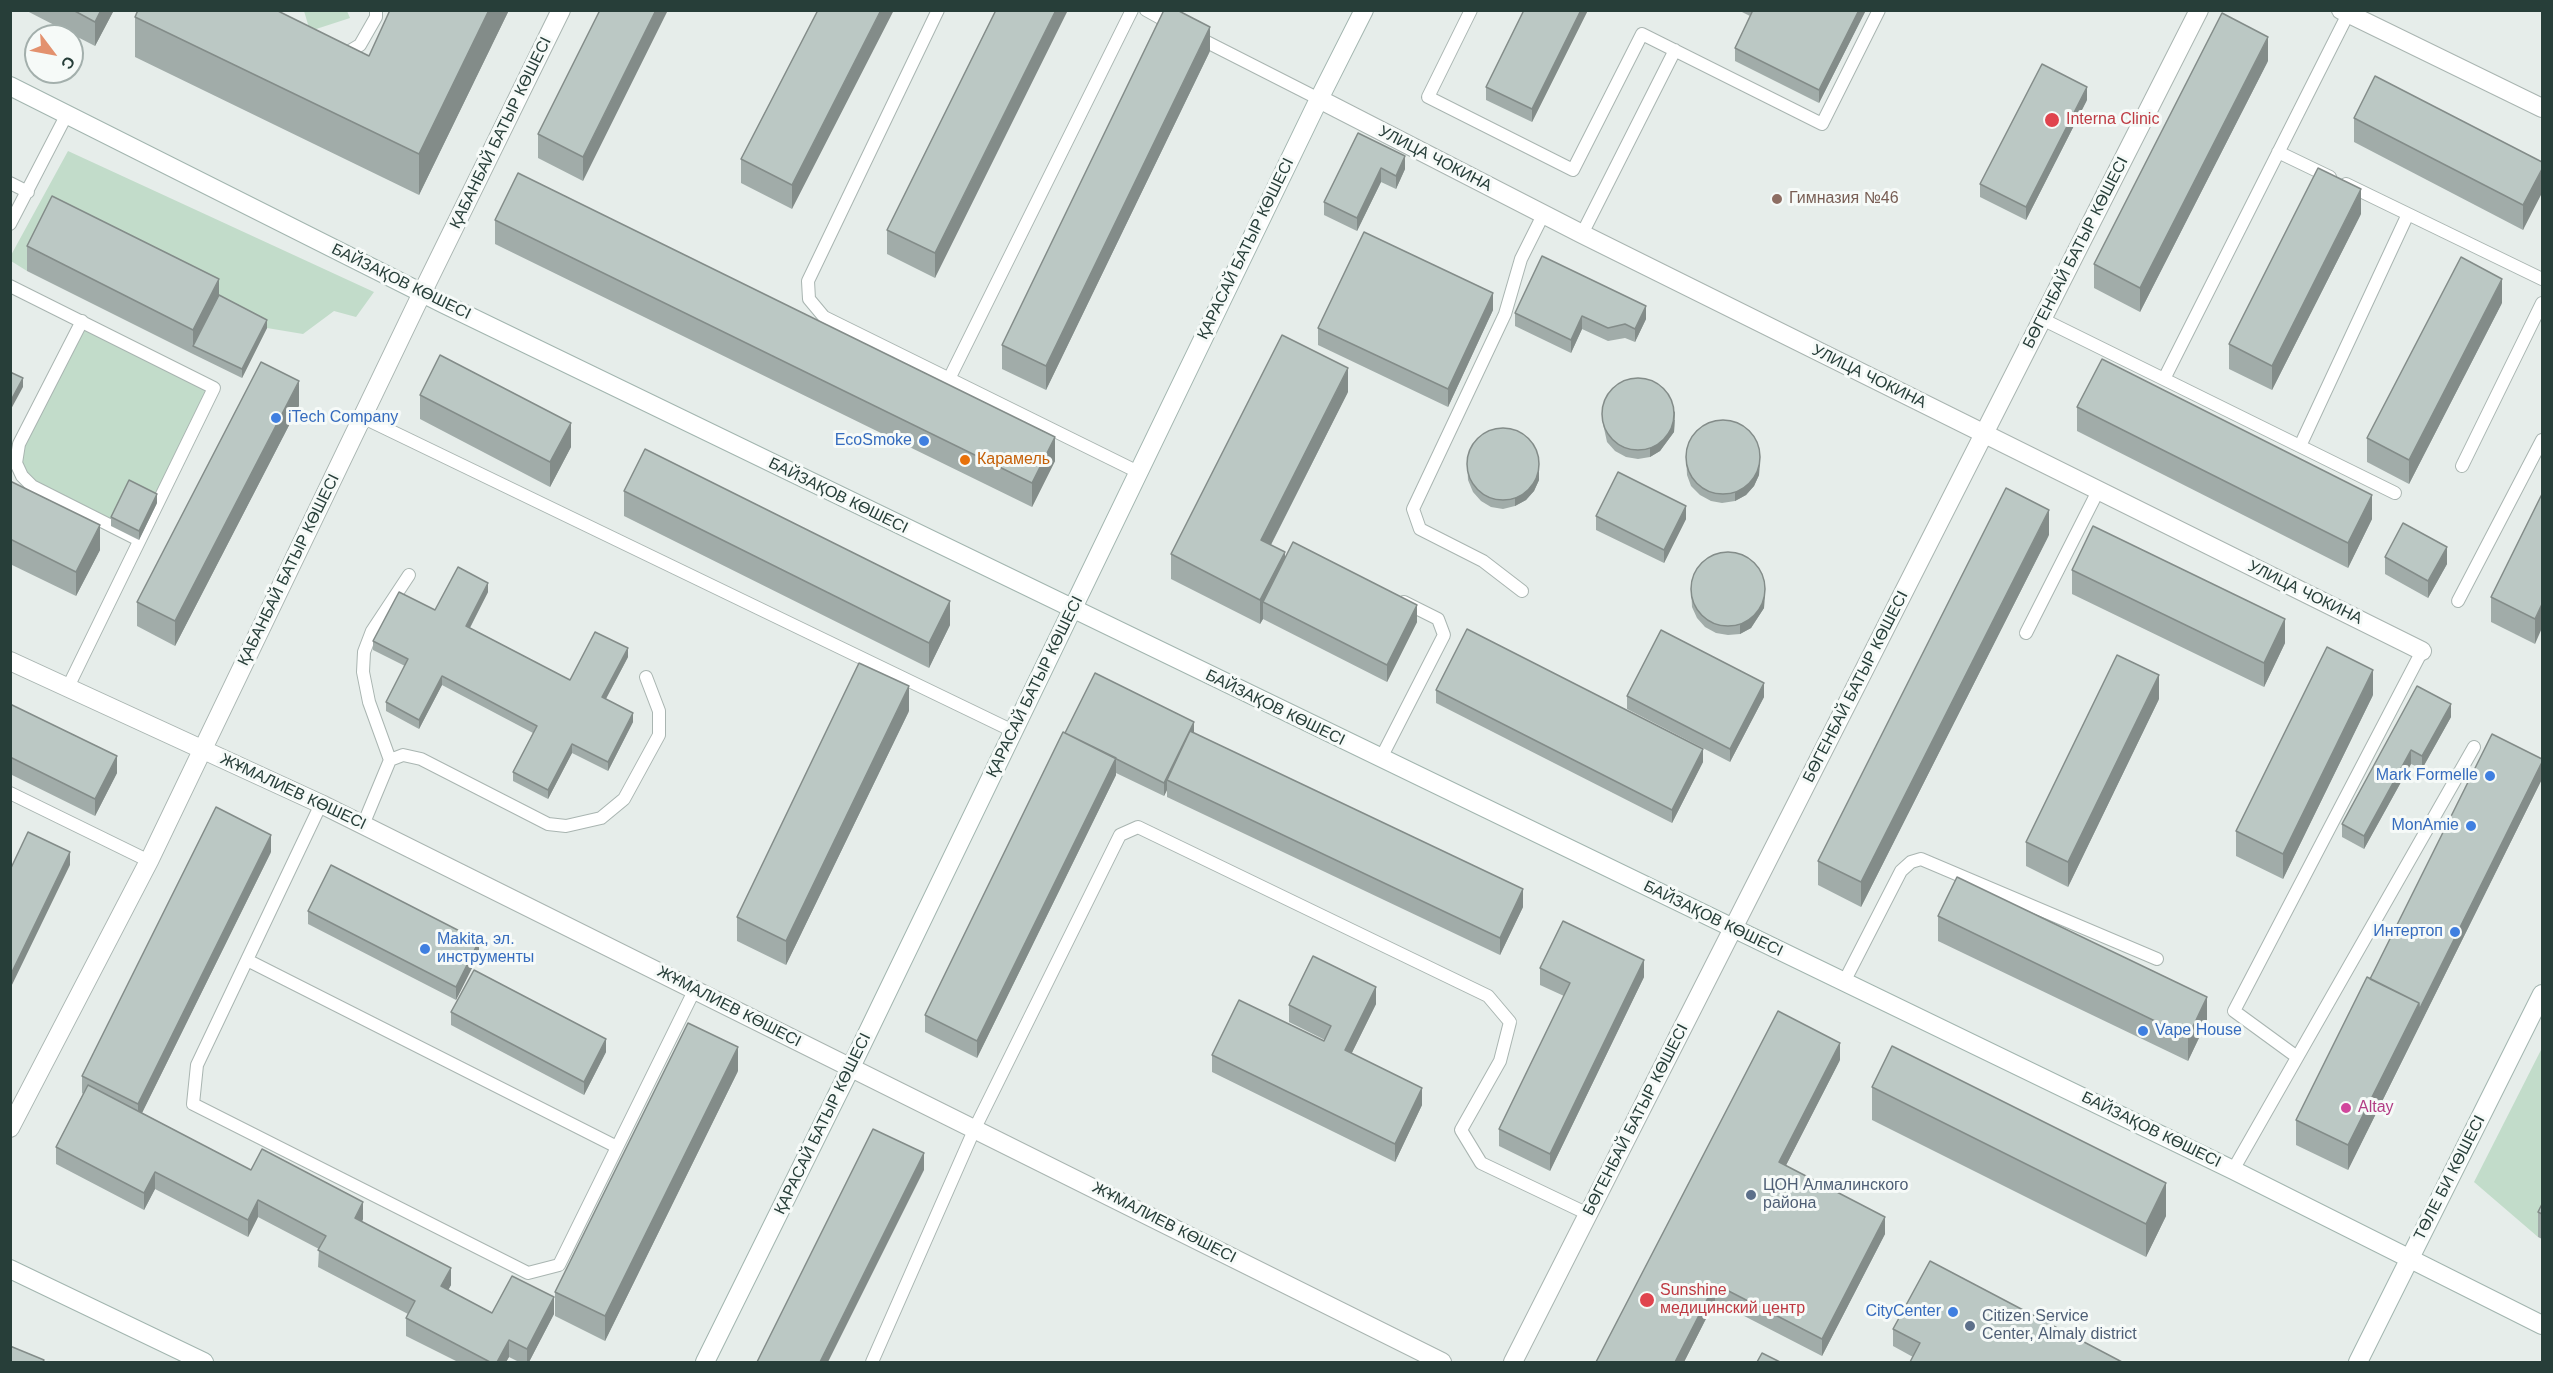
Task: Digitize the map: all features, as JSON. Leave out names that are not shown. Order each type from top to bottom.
[{"type":"street","name":"ҚАБАНБАЙ БАТЫР КӨШЕСІ","points":[[10,1128],[149,861],[561,10]]},
{"type":"street","name":"ҚАРАСАЙ БАТЫР КӨШЕСІ","points":[[705,1362],[851,1067],[1364,10]]},
{"type":"street","name":"БӨГЕНБАЙ БАТЫР КӨШЕСІ","points":[[1513,1362],[2199,10]]},
{"type":"street","points":[[2345,12],[2542,108]]},
{"type":"street","name":"БАЙЗАҚОВ КӨШЕСІ","points":[[10,86],[422,293],[2233,1170],[2411,1257],[2542,1325]]},
{"type":"street","name":"УЛИЦА ЧОКИНА","points":[[1319,99],[1543,215],[2422,651]]},
{"type":"street","name":"ЖҰМАЛИЕВ КӨШЕСІ","points":[[10,661],[321,804],[1442,1362]]},
{"type":"street","name":"ТӨЛЕ БИ КӨШЕСІ","points":[[2358,1362],[2542,994]]},
{"type":"street","points":[[10,1269],[204,1362]]},
{"type":"lane","points":[[328,53],[339,58],[360,45],[376,17],[376,10]]},
{"type":"lane","points":[[938,10],[808,281],[809,299],[824,317],[1138,472]]},
{"type":"lane","points":[[949,379],[1132,10]]},
{"type":"lane","points":[[1146,10],[1319,99]]},
{"type":"lane","points":[[1472,10],[1428,97],[1573,170],[1642,34],[1822,124],[1879,10]]},
{"type":"lane","points":[[2163,379],[2278,152],[2345,12]]},
{"type":"lane","points":[[1582,234],[1675,50]]},
{"type":"lane","points":[[10,224],[67,114]]},
{"type":"lane","points":[[2278,152],[2542,279]]},
{"type":"lane","points":[[10,183],[28,192]]},
{"type":"lane","points":[[2300,446],[2408,214]]},
{"type":"lane","points":[[1522,591],[1482,561],[1420,529],[1413,509],[1505,314],[1521,259],[1543,215]]},
{"type":"lane","points":[[10,286],[214,388],[68,687]]},
{"type":"lane","points":[[2462,466],[2542,303]]},
{"type":"lane","points":[[2042,319],[2395,493]]},
{"type":"lane","points":[[82,321],[19,444],[16,463],[22,476],[32,486],[139,540]]},
{"type":"lane","points":[[362,417],[1013,731]]},
{"type":"lane","points":[[2458,601],[2542,440]]},
{"type":"lane","points":[[2026,633],[2098,491]]},
{"type":"lane","points":[[363,825],[390,760],[369,702],[363,672],[364,652],[372,631],[409,575]]},
{"type":"lane","points":[[1381,758],[1444,635],[1438,619],[1397,598]]},
{"type":"lane","points":[[2297,1057],[2234,1011],[2422,651]]},
{"type":"lane","points":[[390,760],[403,755],[421,759],[548,824],[566,826],[601,818],[624,799],[659,735],[659,711],[646,677]]},
{"type":"lane","points":[[2233,1170],[2474,747]]},
{"type":"lane","points":[[10,793],[149,861]]},
{"type":"lane","points":[[321,804],[197,1065],[193,1104],[507,1263],[528,1273],[559,1265],[694,989]]},
{"type":"lane","points":[[872,1362],[975,1128],[1120,835],[1138,827],[1488,996],[1510,1022],[1500,1061],[1461,1130],[1480,1163],[1588,1214]]},
{"type":"lane","points":[[1844,982],[1901,871],[1911,862],[1921,859],[2157,959]]},
{"type":"lane","points":[[247,960],[617,1147]]},
{"type":"green space","points":[[304,11],[347,11],[350,18],[310,31]]},
{"type":"green space","points":[[68,151],[374,292],[356,317],[334,311],[303,334],[267,328],[52,221],[27,271],[11,261],[10,257]]},
{"type":"green space","points":[[82,321],[214,388],[139,540],[22,476],[19,444]]},
{"type":"green space","points":[[2542,1048],[2542,1228],[2538,1237],[2474,1182]]},
{"type":"building","points":[[73,10],[101,10],[95,22]]},
{"type":"building","points":[[138,10],[276,10],[369,56],[390,10],[489,10],[419,154],[135,17]]},
{"type":"building","points":[[600,10],[656,10],[583,157],[538,134]]},
{"type":"building","points":[[818,10],[881,10],[792,185],[741,159]]},
{"type":"building","points":[[996,10],[1056,10],[935,253],[887,230]]},
{"type":"building","points":[[1164,10],[1177,10],[1210,27],[1046,366],[1002,345]]},
{"type":"building","points":[[1524,10],[1581,10],[1532,109],[1486,87]]},
{"type":"building","points":[[1753,10],[1859,10],[1819,90],[1735,48]]},
{"type":"building","points":[[2222,13],[2268,37],[2140,288],[2094,264]]},
{"type":"building","points":[[2042,64],[2087,87],[2026,207],[1980,184]]},
{"type":"building","points":[[2375,76],[2542,162],[2542,169],[2523,205],[2354,118]]},
{"type":"building","points":[[1358,133],[1405,156],[1396,176],[1381,168],[1357,218],[1324,202]]},
{"type":"building","points":[[2318,168],[2361,189],[2272,366],[2229,344]]},
{"type":"building","points":[[518,173],[1055,437],[1032,483],[495,220]]},
{"type":"building","points":[[52,196],[219,279],[193,330],[27,246]]},
{"type":"building","points":[[1364,232],[1493,293],[1448,389],[1318,328]]},
{"type":"building","points":[[1542,256],[1646,306],[1635,329],[1625,324],[1608,328],[1582,316],[1571,340],[1515,313]]},
{"type":"building","points":[[2461,257],[2502,279],[2409,460],[2367,438]]},
{"type":"building","points":[[219,295],[267,320],[242,369],[193,346]]},
{"type":"building","points":[[1282,335],[1348,368],[1261,540],[1285,552],[1260,600],[1171,554]]},
{"type":"building","points":[[440,355],[571,423],[550,462],[420,395]]},
{"type":"building","points":[[2102,359],[2372,495],[2348,543],[2077,407]]},
{"type":"building","points":[[261,362],[299,381],[175,621],[137,602]]},
{"type":"building","points":[[10,372],[23,378],[10,402]]},
{"type":"building","points":[[1638,378],[1658,384],[1668,394],[1674,414],[1668,434],[1658,444],[1638,450],[1618,444],[1608,434],[1602,414],[1608,394],[1618,384]]},
{"type":"building","points":[[1723,420],[1744,426],[1754,436],[1760,457],[1754,478],[1744,488],[1723,494],[1702,488],[1692,478],[1686,457],[1692,436],[1702,426]]},
{"type":"building","points":[[1503,428],[1523,434],[1533,444],[1539,464],[1533,484],[1523,494],[1503,500],[1483,494],[1473,484],[1467,464],[1473,444],[1483,434]]},
{"type":"building","points":[[645,449],[950,601],[929,643],[624,491]]},
{"type":"building","points":[[1618,472],[1686,506],[1664,550],[1596,516]]},
{"type":"building","points":[[129,480],[157,494],[139,531],[111,517]]},
{"type":"building","points":[[10,481],[100,525],[76,572],[10,539]]},
{"type":"building","points":[[2006,488],[2049,510],[1861,882],[1818,861]]},
{"type":"building","points":[[2542,494],[2542,604],[2535,619],[2491,597]]},
{"type":"building","points":[[2403,523],[2447,547],[2428,581],[2385,557]]},
{"type":"building","points":[[2093,526],[2285,619],[2264,663],[2072,570]]},
{"type":"building","points":[[1293,542],[1417,605],[1387,665],[1263,602]]},
{"type":"building","points":[[1728,552],[1749,558],[1759,568],[1765,589],[1759,610],[1749,620],[1728,626],[1707,620],[1697,610],[1691,589],[1697,568],[1707,558]]},
{"type":"building","points":[[458,567],[488,583],[466,626],[570,680],[595,632],[628,648],[602,697],[633,713],[608,762],[572,744],[548,790],[513,772],[537,726],[442,676],[419,720],[386,702],[408,659],[373,641],[399,592],[435,610]]},
{"type":"building","points":[[1467,629],[1703,749],[1672,810],[1436,690]]},
{"type":"building","points":[[1661,630],[1764,683],[1730,749],[1627,696]]},
{"type":"building","points":[[2327,647],[2373,670],[2283,854],[2236,831]]},
{"type":"building","points":[[2117,655],[2159,675],[2068,862],[2026,842]]},
{"type":"building","points":[[859,663],[909,686],[786,941],[737,917]]},
{"type":"building","points":[[1095,673],[1194,722],[1164,783],[1065,733]]},
{"type":"building","points":[[2417,686],[2451,704],[2422,756],[2411,750],[2364,836],[2342,824]]},
{"type":"building","points":[[10,704],[117,756],[95,799],[10,757]]},
{"type":"building","points":[[1190,731],[1523,889],[1500,938],[1167,780]]},
{"type":"building","points":[[1063,732],[1116,758],[977,1041],[925,1015]]},
{"type":"building","points":[[2492,734],[2542,759],[2542,762],[2419,1010],[2419,1003],[2370,979]]},
{"type":"building","points":[[216,807],[271,835],[138,1104],[82,1076]]},
{"type":"building","points":[[28,832],[70,852],[10,976],[10,870]]},
{"type":"building","points":[[331,865],[479,941],[456,987],[308,911]]},
{"type":"building","points":[[1957,877],[2207,997],[2188,1037],[1938,916]]},
{"type":"building","points":[[1563,921],[1644,960],[1550,1154],[1499,1129],[1570,983],[1540,968]]},
{"type":"building","points":[[1313,956],[1376,987],[1345,1050],[1422,1088],[1395,1144],[1212,1055],[1239,1000],[1324,1041],[1331,1026],[1289,1005]]},
{"type":"building","points":[[474,970],[606,1039],[584,1082],[451,1012]]},
{"type":"building","name":"Altay","points":[[2367,977],[2419,1003],[2348,1145],[2296,1120]]},
{"type":"building","name":"ЦОН Алмалинского района","points":[[1778,1011],[1840,1043],[1779,1162],[1885,1217],[1822,1339],[1715,1284],[1675,1362],[1596,1362]]},
{"type":"building","points":[[688,1023],[738,1047],[605,1316],[555,1292]]},
{"type":"building","points":[[1892,1046],[2166,1183],[2146,1224],[1872,1087]]},
{"type":"building","points":[[88,1085],[251,1170],[262,1149],[363,1202],[355,1218],[451,1268],[441,1286],[492,1313],[512,1276],[554,1297],[527,1349],[509,1340],[497,1362],[490,1362],[406,1318],[415,1301],[318,1250],[326,1236],[258,1200],[248,1220],[155,1172],[144,1193],[56,1147]]},
{"type":"building","points":[[873,1129],[924,1153],[820,1362],[757,1362]]},
{"type":"building","name":"CityCenter","points":[[1930,1261],[2122,1362],[1910,1362],[1920,1343],[1893,1329]]},
{"type":"building","points":[[10,1346],[44,1360],[43,1362],[10,1362]]},
{"type":"building","points":[[1762,1353],[1780,1362],[1757,1362]]},
{"type":"place","name":"Interna Clinic","points":[[2052,120]]},
{"type":"place","name":"Гимназия №46","points":[[1777,199]]},
{"type":"place","name":"iTech Company","points":[[276,418]]},
{"type":"place","name":"EcoSmoke","points":[[924,441]]},
{"type":"place","name":"Карамель","points":[[965,460]]},
{"type":"place","name":"Mark Formelle","points":[[2490,776]]},
{"type":"place","name":"MonAmie","points":[[2471,826]]},
{"type":"place","name":"Интертоп","points":[[2455,932]]},
{"type":"place","name":"Makita, эл. инструменты","points":[[425,949]]},
{"type":"place","name":"Vape House","points":[[2143,1031]]},
{"type":"place","name":"Altay","points":[[2346,1108]]},
{"type":"place","name":"ЦОН Алмалинского района","points":[[1751,1195]]},
{"type":"place","name":"Sunshine медицинский центр","points":[[1647,1300]]},
{"type":"place","name":"CityCenter","points":[[1953,1312]]},
{"type":"place","name":"Citizen Service Center, Almaly district","points":[[1970,1326]]}]
